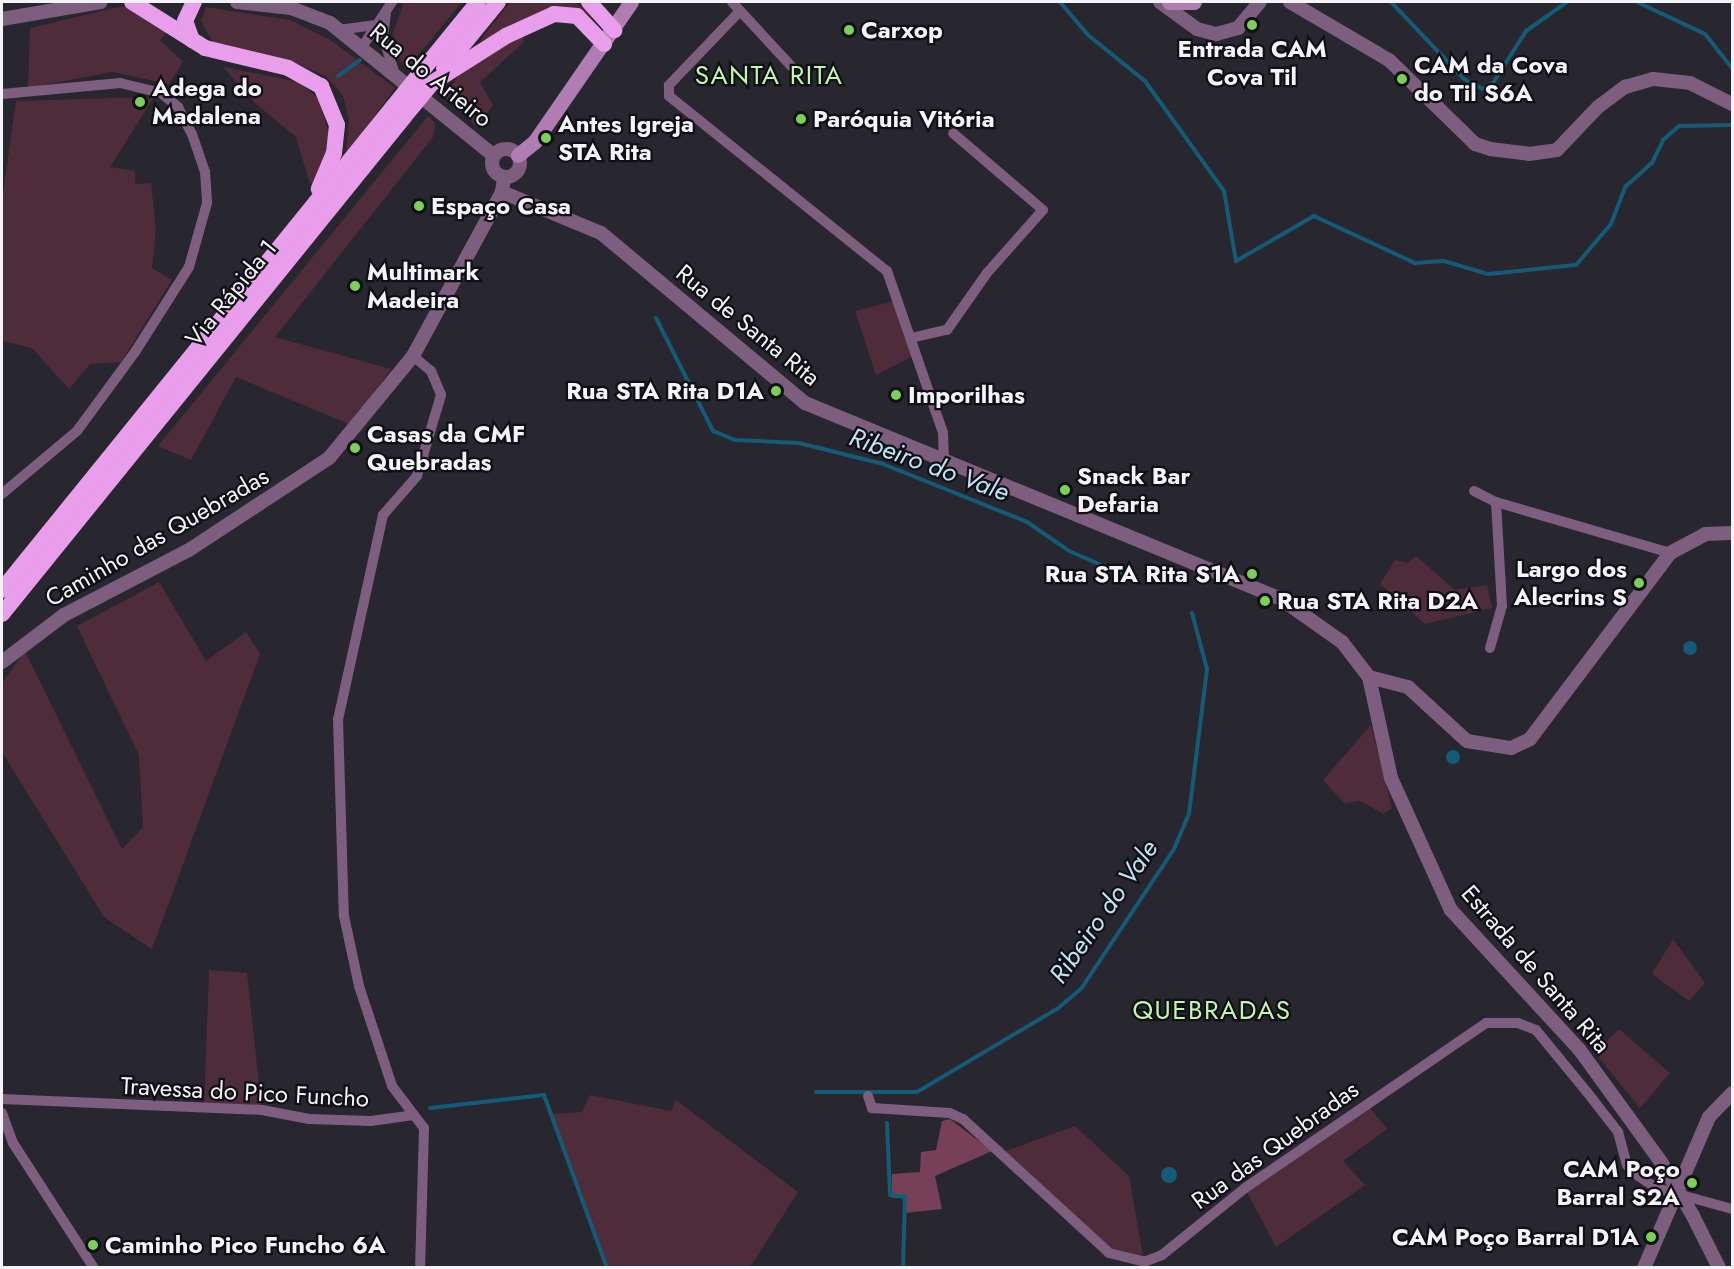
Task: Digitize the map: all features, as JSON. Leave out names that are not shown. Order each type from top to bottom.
[{"type":"highway","points":[[132,2],[192,40],[305,74],[321,86],[337,125],[334,153],[306,214]]},
{"type":"highway","points":[[192,40],[185,21],[194,2]]},
{"type":"highway","name":"Via Rápida 1","points":[[427,77],[478,2]]},
{"type":"highway","name":"Via Rápida 1","points":[[2,614],[398,112],[427,77],[498,2]]},
{"type":"highway","points":[[609,37],[589,2],[611,2]]},
{"type":"highway","points":[[427,77],[554,14],[577,16],[609,37]]},
{"type":"highway","name":"Via Rápida 1","points":[[2,590],[306,214],[398,112]]},
{"type":"main road","points":[[518,155],[535,141],[631,2]]},
{"type":"street","points":[[2,19],[101,2]]},
{"type":"street","name":"Rua do Arieiro","points":[[237,2],[309,13],[339,30],[494,156]]},
{"type":"street","points":[[364,49],[374,25],[386,13],[392,2]]},
{"type":"street","points":[[732,2],[790,66]]},
{"type":"street","points":[[1160,2],[1197,29],[1216,34],[1238,28],[1260,2]]},
{"type":"street","points":[[1290,2],[1389,60],[1475,144],[1490,149],[1529,154],[1557,150],[1573,140],[1598,107],[1625,87],[1653,79],[1690,83],[1732,104]]},
{"type":"street","points":[[740,10],[669,85],[669,96],[887,272],[943,433],[944,465]]},
{"type":"street","points":[[386,13],[383,36],[395,75]]},
{"type":"street","points":[[339,30],[374,25]]},
{"type":"street","points":[[364,49],[383,36]]},
{"type":"street","points":[[2,94],[120,82],[161,93],[178,107],[192,134],[205,172],[207,203],[189,267],[135,352],[77,431],[2,494]]},
{"type":"street","points":[[911,338],[947,330],[987,273],[1043,210],[953,133]]},
{"type":"street","points":[[506,149],[518,155],[516,172],[504,177],[493,169],[494,156],[506,149]]},
{"type":"street","name":"Caminho das Quebradas","points":[[2,662],[64,615],[189,550],[320,466],[413,356],[502,192],[504,177]]},
{"type":"street","name":"Rua de Santa Rita","points":[[502,192],[601,233],[805,403],[944,465],[1281,599],[1342,642],[1369,677]]},
{"type":"street","points":[[413,356],[431,371],[441,395],[417,476],[382,515],[338,719],[344,916],[358,986],[392,1086],[424,1128],[420,1268]]},
{"type":"street","points":[[1474,491],[1496,502],[1670,553]]},
{"type":"street","points":[[1490,648],[1502,606],[1496,502]]},
{"type":"street","points":[[1369,677],[1408,687],[1467,741],[1511,748],[1530,739],[1670,553],[1705,534],[1732,533]]},
{"type":"street","name":"Estrada de Santa Rita","points":[[1369,677],[1391,778],[1451,910],[1580,1049],[1661,1162],[1693,1216],[1719,1268]]},
{"type":"street","name":"Rua das Quebradas","points":[[868,1096],[872,1108],[963,1119],[1109,1253],[1144,1262],[1162,1255],[1245,1188],[1486,1023],[1518,1023],[1536,1030],[1618,1132],[1627,1165],[1656,1188],[1676,1194]]},
{"type":"street","points":[[1644,1268],[1709,1117],[1732,1094]]},
{"type":"street","name":"Travessa do Pico Funcho","points":[[2,1099],[262,1110],[309,1119],[371,1121],[414,1115]]},
{"type":"street","points":[[2,1113],[13,1143],[94,1268]]},
{"type":"street","points":[[1676,1194],[1732,1209]]},
{"type":"shaded area","points":[[404,2],[462,2],[406,70],[397,56],[393,33]]},
{"type":"shaded area","points":[[510,2],[574,2],[601,20],[582,11],[480,41]]},
{"type":"shaded area","points":[[123,6],[167,32],[160,40],[183,62],[169,84],[112,72],[28,88],[30,28]]},
{"type":"shaded area","points":[[206,7],[290,20],[329,39],[395,88],[346,155],[349,120],[343,96],[326,76],[298,64],[215,46],[201,21]]},
{"type":"shaded area","points":[[521,33],[524,42],[480,82],[493,105],[477,127],[444,96],[459,75]]},
{"type":"shaded area","points":[[223,67],[299,82],[319,99],[330,138],[324,166],[310,184],[296,137],[255,103]]},
{"type":"shaded area","points":[[154,97],[110,167],[135,171],[135,184],[151,183],[156,230],[152,268],[172,280],[121,362],[90,364],[69,389],[32,348],[2,341],[2,200],[16,101]]},
{"type":"shaded area","points":[[428,116],[435,123],[433,137],[275,337],[391,369],[351,425],[236,377],[191,460],[158,446]]},
{"type":"shaded area","points":[[895,301],[913,356],[876,375],[855,311]]},
{"type":"shaded area","points":[[1416,556],[1455,590],[1487,585],[1492,608],[1425,624],[1380,584],[1395,560],[1407,563]]},
{"type":"shaded area","points":[[159,582],[206,661],[246,632],[260,654],[152,949],[104,917],[2,752],[2,683],[25,651],[122,849],[143,827],[139,755],[77,626]]},
{"type":"shaded area","points":[[1371,725],[1392,808],[1384,814],[1360,801],[1344,803],[1323,780]]},
{"type":"shaded area","points":[[1673,939],[1705,983],[1689,1001],[1652,974]]},
{"type":"shaded area","points":[[209,970],[247,973],[262,1110],[204,1109]]},
{"type":"shaded area","points":[[1619,1029],[1670,1073],[1640,1108],[1595,1053]]},
{"type":"shaded area","points":[[590,1095],[671,1111],[676,1100],[798,1192],[750,1267],[608,1267],[552,1114],[582,1112]]},
{"type":"shaded area","points":[[1368,1105],[1387,1129],[1343,1161],[1365,1185],[1276,1247],[1245,1188]]},
{"type":"shaded area","points":[[950,1119],[992,1151],[935,1176],[942,1209],[905,1213],[904,1198],[892,1198],[892,1174],[920,1172],[921,1152],[936,1150],[942,1121]]},
{"type":"shaded area","points":[[1075,1126],[1129,1176],[1144,1262],[1123,1260],[1000,1153]]},
{"type":"water","points":[[1690,641],[1695,643],[1697,648],[1695,653],[1690,655],[1685,653],[1683,648],[1685,643]]},
{"type":"water","points":[[1453,750],[1458,752],[1460,757],[1458,762],[1453,764],[1448,762],[1446,757],[1448,752]]},
{"type":"water","points":[[1166,1167],[1172,1167],[1177,1175],[1175,1181],[1166,1183],[1161,1178],[1161,1172]]},
{"type":"waterway","points":[[1060,2],[1088,35],[1145,81],[1224,191],[1236,261],[1314,216],[1415,263],[1444,261],[1488,274],[1576,265],[1611,224],[1625,187],[1652,163],[1663,140],[1679,126],[1731,125]]},
{"type":"waterway","points":[[1391,2],[1464,79],[1483,89],[1493,83],[1526,31],[1567,2]]},
{"type":"waterway","points":[[1637,2],[1705,34],[1732,68]]},
{"type":"waterway","points":[[338,76],[360,60]]},
{"type":"waterway","name":"Ribeiro do Vale","points":[[656,318],[713,431],[735,440],[799,443],[883,464],[1027,522],[1069,551],[1136,580]]},
{"type":"waterway","name":"Ribeiro do Vale","points":[[816,1092],[917,1092],[1057,1009],[1081,989],[1174,849],[1189,814],[1207,669],[1192,613]]},
{"type":"waterway","points":[[430,1108],[544,1095],[607,1268]]},
{"type":"waterway","points":[[887,1123],[890,1195],[905,1197],[903,1268]]},
{"type":"place","name":"Entrada CAM Cova Til","points":[[1252,25]]},
{"type":"place","name":"Carxop","points":[[849,30]]},
{"type":"place","name":"CAM da Cova do Til S6A","points":[[1402,79]]},
{"type":"place","name":"Adega do Madalena","points":[[140,102]]},
{"type":"place","name":"Paróquia Vitória","points":[[801,119]]},
{"type":"place","name":"Antes Igreja STA Rita","points":[[546,138]]},
{"type":"place","name":"Espaço Casa","points":[[419,206]]},
{"type":"place","name":"Multimark Madeira","points":[[355,286]]},
{"type":"place","name":"Rua STA Rita D1A","points":[[776,391]]},
{"type":"place","name":"Imporilhas","points":[[896,395]]},
{"type":"place","name":"Casas da CMF Quebradas","points":[[355,448]]},
{"type":"place","name":"Snack Bar Defaria","points":[[1065,490]]},
{"type":"place","name":"Rua STA Rita S1A","points":[[1252,574]]},
{"type":"place","name":"Largo dos Alecrins S","points":[[1639,583]]},
{"type":"place","name":"Rua STA Rita D2A","points":[[1265,601]]},
{"type":"place","name":"CAM Poço Barral S2A","points":[[1692,1183]]},
{"type":"place","name":"CAM Poço Barral D1A","points":[[1651,1237]]},
{"type":"place","name":"Caminho Pico Funcho 6A","points":[[93,1245]]},
{"type":"district","name":"SANTA RITA","points":[[769,76]]},
{"type":"district","name":"QUEBRADAS","points":[[1212,1011]]}]
